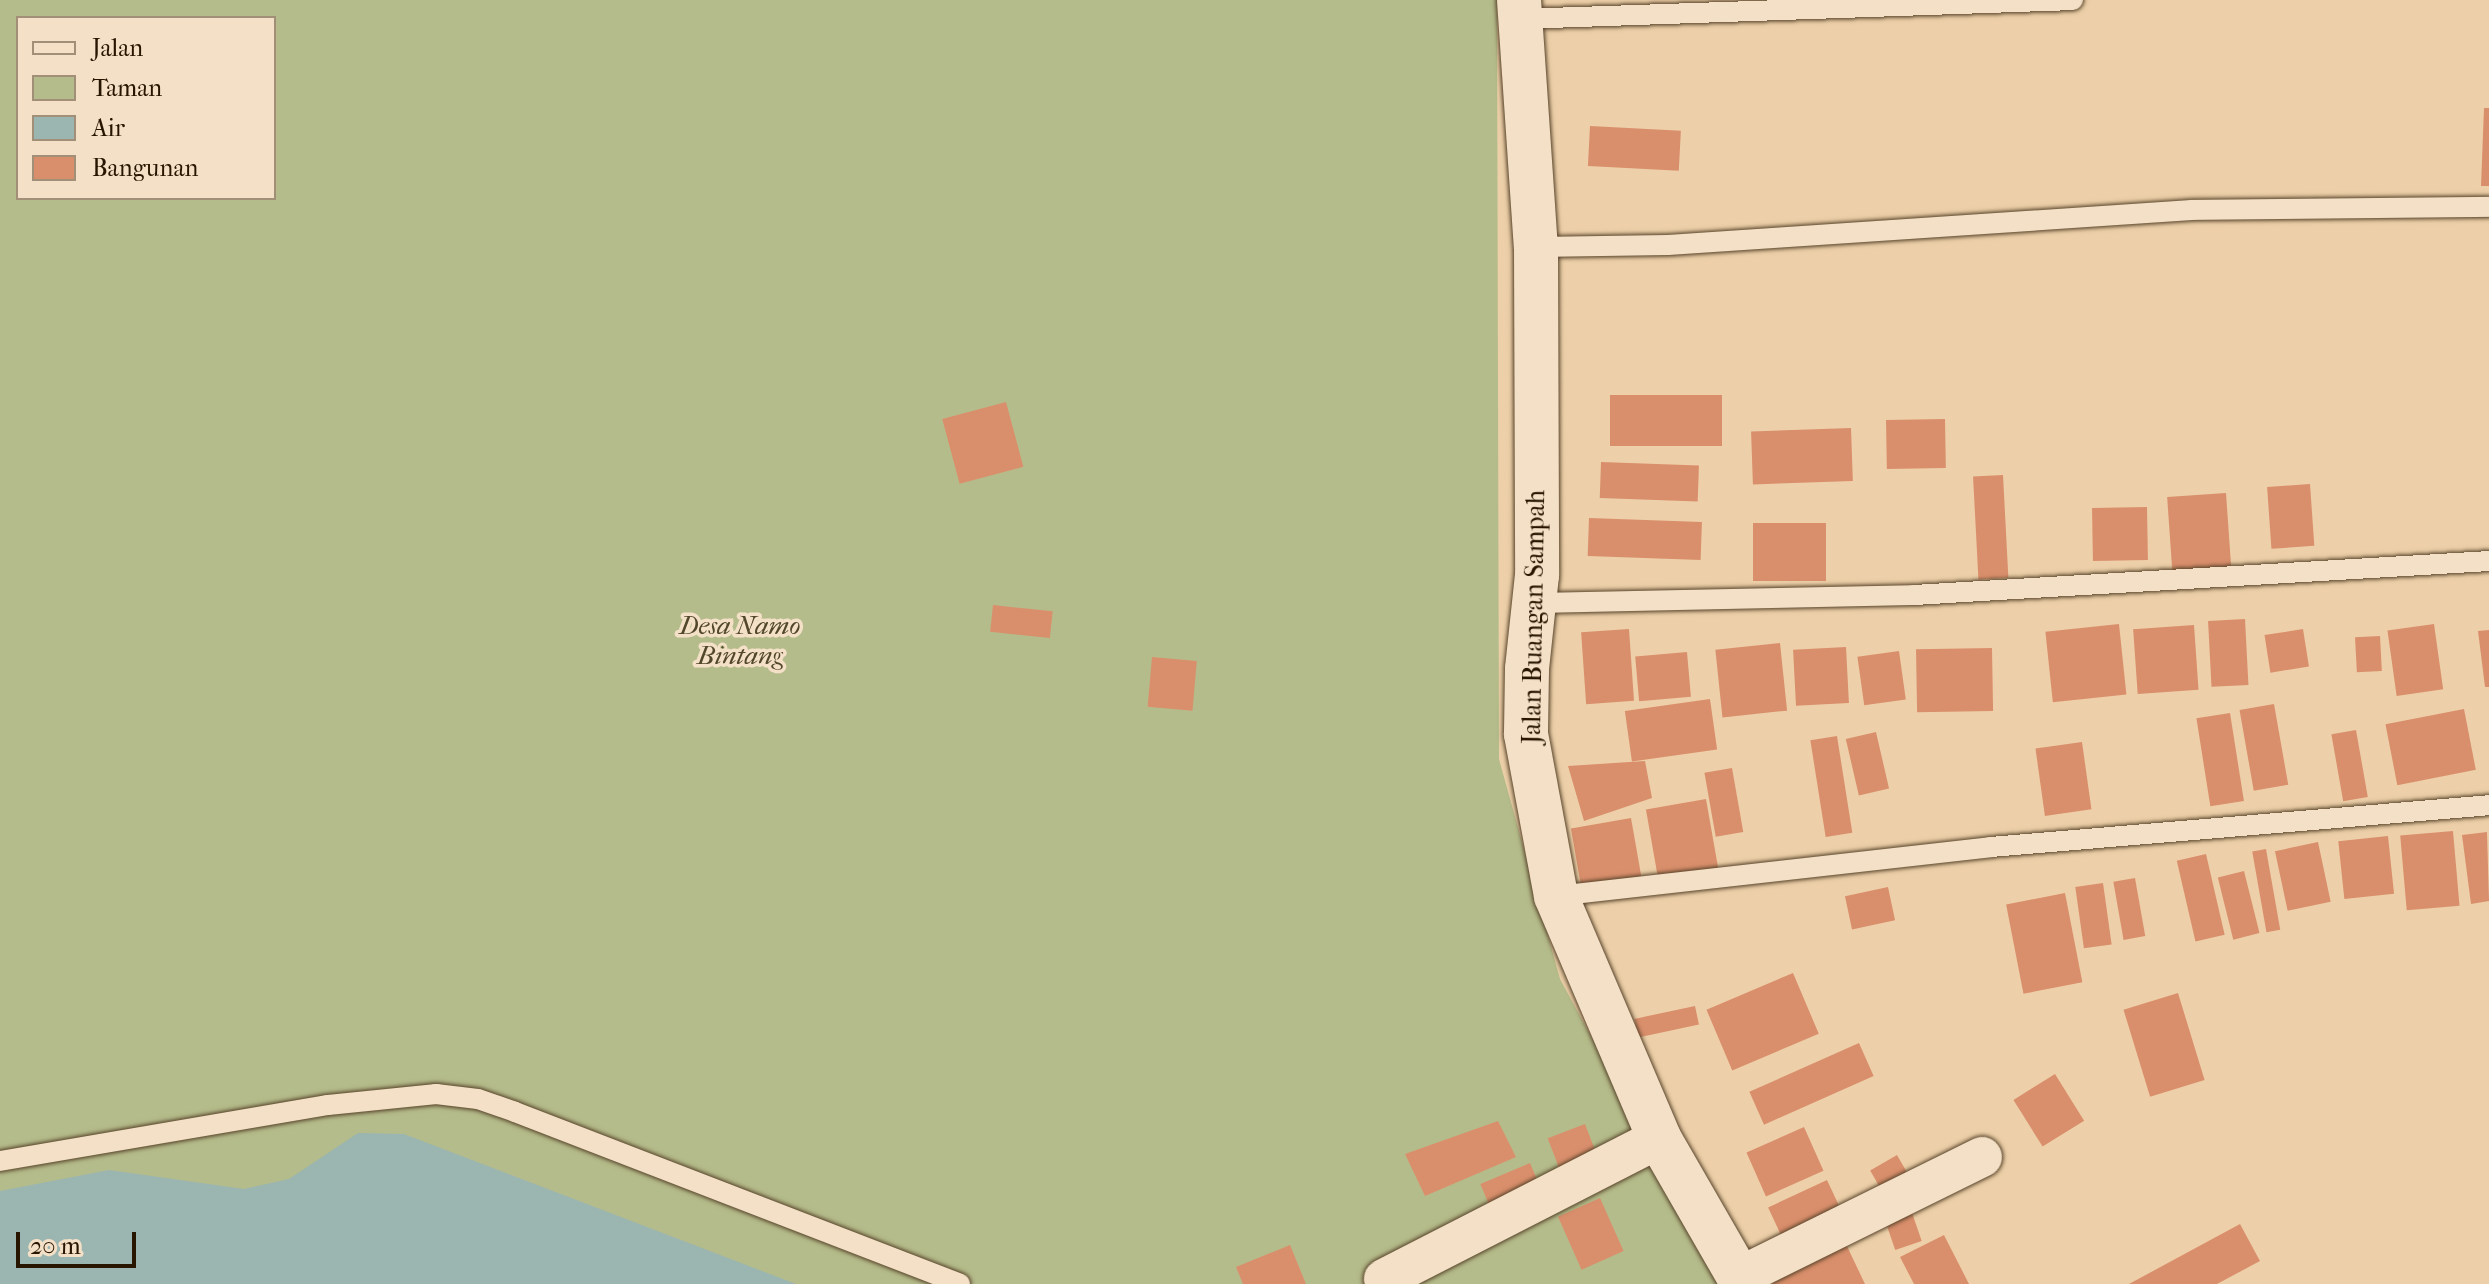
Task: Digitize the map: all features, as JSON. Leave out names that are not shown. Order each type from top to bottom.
[{"type":"street","name":"Jalan Buangan Sampah","points":[[1519,10],[1536,247],[1536,603],[1527,669],[1526,734],[1556,896],[1659,1138],[1741,1281]]},
{"type":"street","points":[[1384,1279],[1659,1138]]},
{"type":"street","points":[[1741,1281],[1982,1157]]},
{"type":"lane","points":[[1519,10],[2073,0]]},
{"type":"lane","points":[[1536,247],[1668,245],[2192,210],[2489,207]]},
{"type":"lane","points":[[1536,603],[1914,595],[2489,561]]},
{"type":"lane","points":[[1556,896],[1991,847],[2489,805]]},
{"type":"lane","points":[[0,1161],[328,1105],[436,1094],[478,1099],[960,1284]]},
{"type":"green space","name":"Desa Namo Bintang","points":[[0,0],[1497,0],[1499,759],[1560,979],[1725,1284],[0,1284]]},
{"type":"water","points":[[358,1133],[404,1134],[796,1284],[0,1284],[0,1191],[109,1170],[244,1189],[289,1179]]},
{"type":"building","points":[[2484,108],[2489,108],[2489,186],[2481,186]]},
{"type":"building","points":[[1590,126],[1681,131],[1679,171],[1588,166]]},
{"type":"building","points":[[1610,395],[1722,395],[1722,446],[1610,446]]},
{"type":"building","points":[[1006,402],[1023,467],[960,484],[942,419]]},
{"type":"building","points":[[1945,419],[1946,468],[1887,469],[1886,420]]},
{"type":"building","points":[[1851,428],[1853,481],[1753,484],[1751,431]]},
{"type":"building","points":[[1601,462],[1699,465],[1698,501],[1600,498]]},
{"type":"building","points":[[2003,475],[2008,578],[1978,579],[1973,477]]},
{"type":"building","points":[[2310,484],[2314,546],[2271,549],[2267,487]]},
{"type":"building","points":[[2226,493],[2231,569],[2172,573],[2167,497]]},
{"type":"building","points":[[2147,507],[2148,560],[2093,561],[2092,508]]},
{"type":"building","points":[[1589,518],[1702,522],[1701,560],[1588,556]]},
{"type":"building","points":[[1753,523],[1826,523],[1826,581],[1753,581]]},
{"type":"building","points":[[993,605],[1053,611],[1050,638],[990,632]]},
{"type":"building","points":[[2245,619],[2248,685],[2212,687],[2208,621]]},
{"type":"building","points":[[2119,624],[2126,695],[2053,702],[2045,632]]},
{"type":"building","points":[[2434,624],[2443,689],[2397,696],[2387,631]]},
{"type":"building","points":[[2194,625],[2199,690],[2138,694],[2133,629]]},
{"type":"building","points":[[1629,629],[1634,701],[1586,704],[1581,632]]},
{"type":"building","points":[[2303,629],[2309,667],[2270,673],[2264,635]]},
{"type":"building","points":[[2489,630],[2489,687],[2485,687],[2478,631]]},
{"type":"building","points":[[2380,636],[2382,671],[2357,672],[2355,637]]},
{"type":"building","points":[[1780,643],[1787,711],[1722,717],[1715,650]]},
{"type":"building","points":[[1846,647],[1849,703],[1796,706],[1793,650]]},
{"type":"building","points":[[1992,648],[1993,711],[1917,712],[1916,649]]},
{"type":"building","points":[[1899,651],[1906,700],[1864,705],[1857,657]]},
{"type":"building","points":[[1687,652],[1691,697],[1639,701],[1635,657]]},
{"type":"building","points":[[1152,657],[1197,661],[1192,711],[1148,707]]},
{"type":"building","points":[[1710,699],[1717,750],[1632,761],[1625,711]]},
{"type":"building","points":[[2274,704],[2288,785],[2254,791],[2240,710]]},
{"type":"building","points":[[2464,709],[2476,770],[2397,785],[2385,724]]},
{"type":"building","points":[[2230,713],[2244,801],[2210,806],[2196,718]]},
{"type":"building","points":[[2356,730],[2368,797],[2343,801],[2331,734]]},
{"type":"building","points":[[1876,732],[1889,789],[1859,795],[1846,739]]},
{"type":"building","points":[[1837,736],[1852,833],[1826,837],[1810,740]]},
{"type":"building","points":[[2082,742],[2091,809],[2045,816],[2035,749]]},
{"type":"building","points":[[1645,761],[1652,798],[1584,821],[1568,766]]},
{"type":"building","points":[[1732,768],[1743,832],[1716,837],[1704,773]]},
{"type":"building","points":[[1706,799],[1719,871],[1659,881],[1646,810]]},
{"type":"building","points":[[1631,818],[1642,880],[1582,891],[1571,829]]},
{"type":"building","points":[[2453,831],[2460,906],[2407,910],[2400,836]]},
{"type":"building","points":[[2487,832],[2489,901],[2471,904],[2462,835]]},
{"type":"building","points":[[2388,836],[2394,894],[2344,899],[2338,841]]},
{"type":"building","points":[[2318,842],[2331,902],[2288,911],[2275,851]]},
{"type":"building","points":[[2266,849],[2280,930],[2266,932],[2252,851]]},
{"type":"building","points":[[2206,854],[2225,935],[2195,942],[2177,861]]},
{"type":"building","points":[[2244,871],[2259,933],[2233,940],[2218,878]]},
{"type":"building","points":[[2135,878],[2145,936],[2124,940],[2113,882]]},
{"type":"building","points":[[2103,883],[2112,944],[2084,948],[2075,887]]},
{"type":"building","points":[[1888,887],[1895,920],[1852,929],[1845,896]]},
{"type":"building","points":[[2065,893],[2082,982],[2023,994],[2006,904]]},
{"type":"building","points":[[1793,973],[1819,1034],[1732,1070],[1706,1010]]},
{"type":"building","points":[[2178,993],[2205,1080],[2150,1097],[2123,1010]]},
{"type":"building","points":[[1695,1006],[1699,1025],[1638,1037],[1634,1019]]},
{"type":"building","points":[[1859,1043],[1874,1076],[1764,1125],[1749,1092]]},
{"type":"building","points":[[2055,1074],[2084,1121],[2043,1147],[2013,1100]]},
{"type":"building","points":[[1498,1121],[1516,1157],[1425,1196],[1405,1154]]},
{"type":"building","points":[[1585,1124],[1596,1153],[1559,1167],[1548,1138]]},
{"type":"building","points":[[1804,1127],[1824,1171],[1766,1196],[1746,1153]]},
{"type":"building","points":[[1897,1155],[1915,1186],[1888,1202],[1870,1170]]},
{"type":"building","points":[[1530,1163],[1540,1187],[1490,1208],[1480,1184]]},
{"type":"building","points":[[1827,1180],[1846,1221],[1787,1248],[1768,1207]]},
{"type":"building","points":[[1600,1198],[1624,1251],[1582,1270],[1558,1217]]},
{"type":"building","points":[[1909,1204],[1922,1241],[1895,1250],[1883,1213]]},
{"type":"building","points":[[2240,1224],[2260,1261],[2217,1284],[2129,1284]]},
{"type":"building","points":[[1944,1235],[1969,1284],[1914,1284],[1900,1257]]},
{"type":"building","points":[[1845,1242],[1865,1284],[1773,1284],[1771,1279]]},
{"type":"building","points":[[1290,1245],[1306,1284],[1243,1284],[1236,1267]]}]
